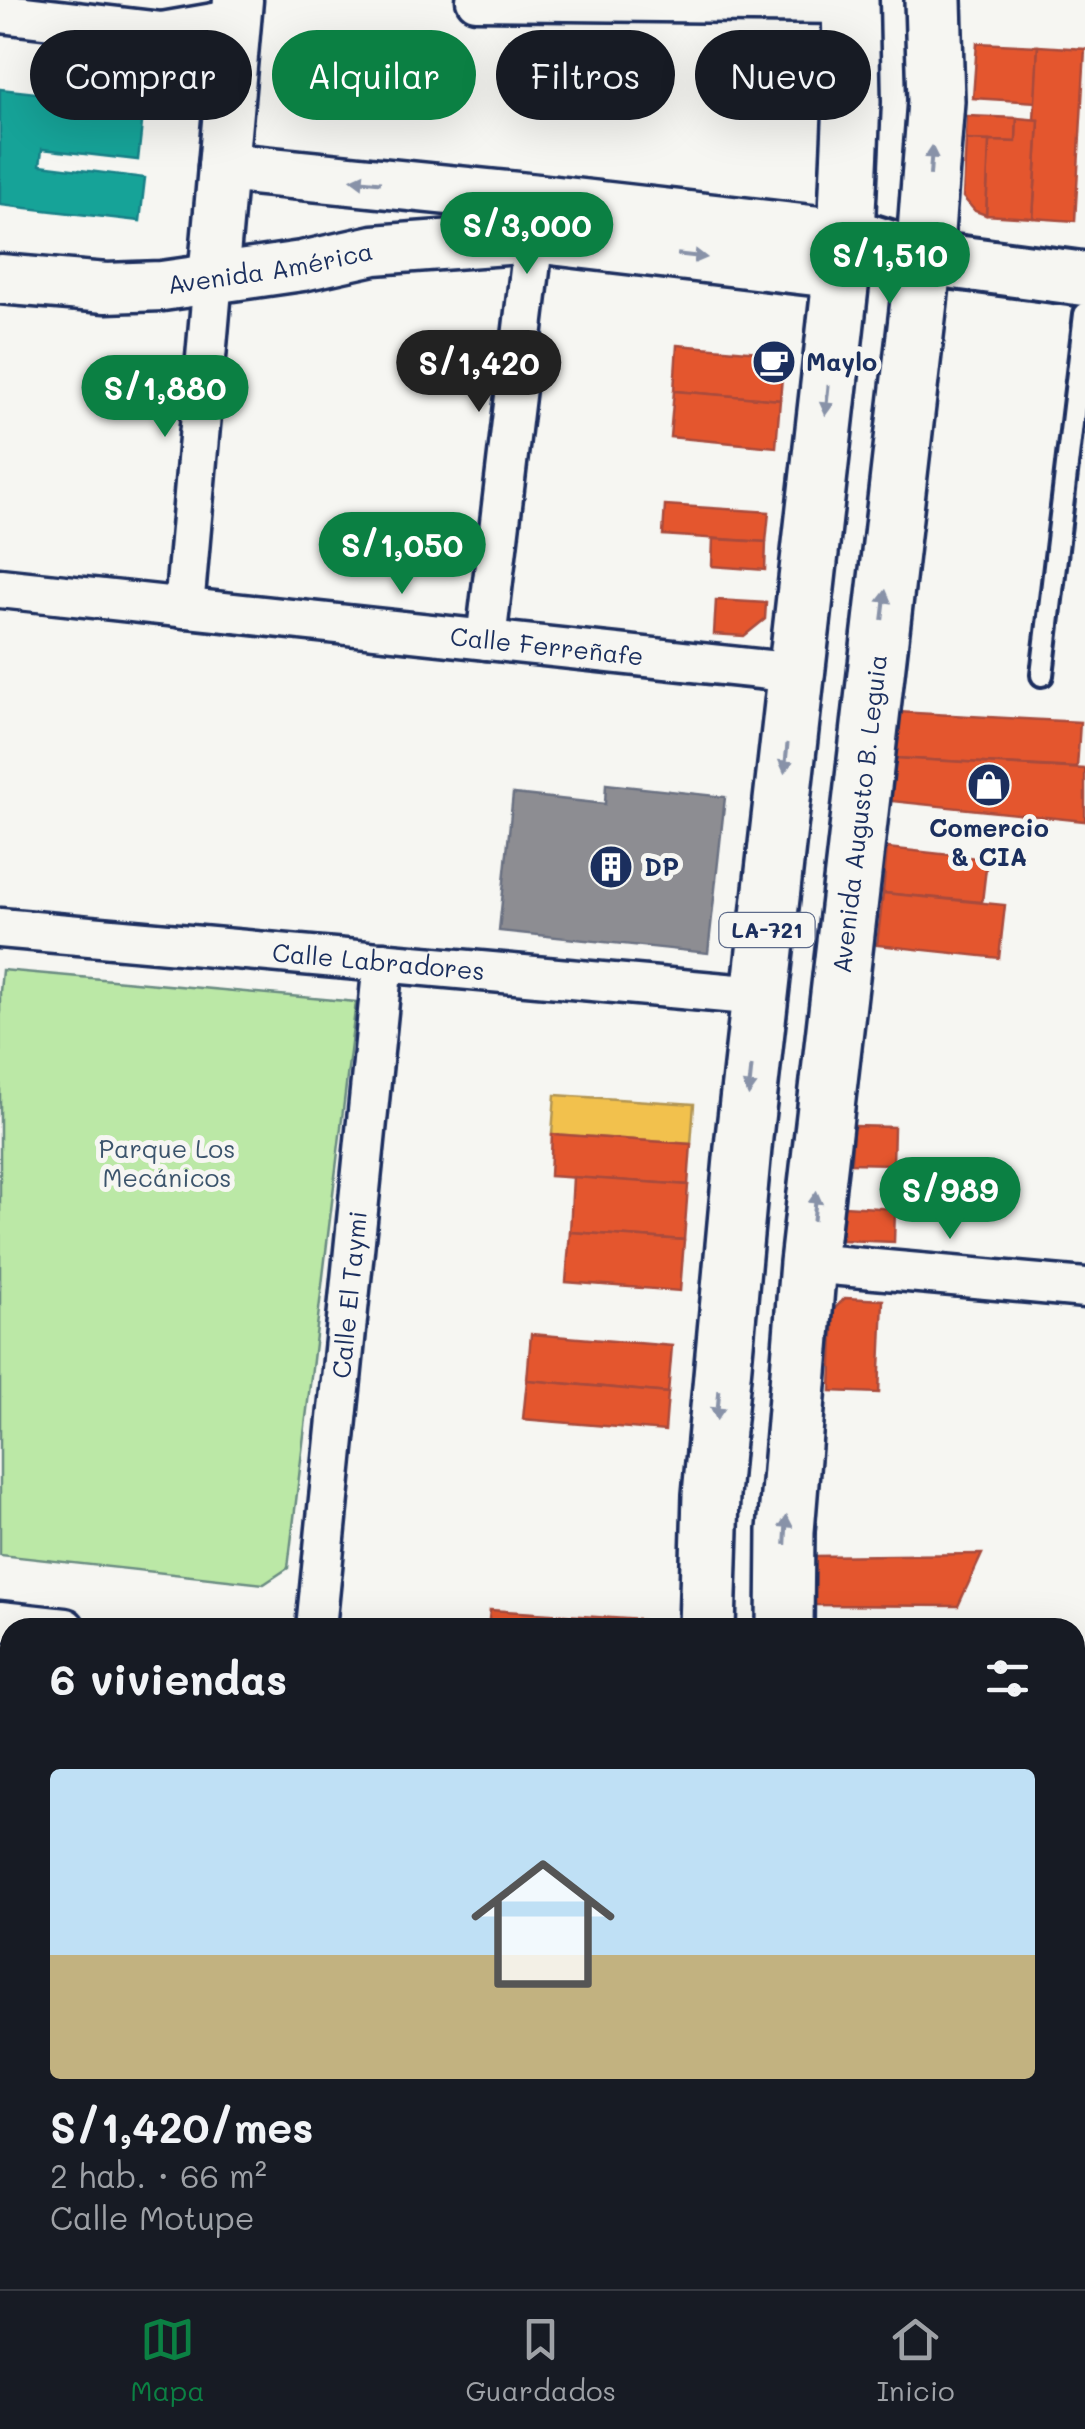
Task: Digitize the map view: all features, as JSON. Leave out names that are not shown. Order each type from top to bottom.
[{"type":"main road","name":"Avenida Augusto B. Leguia","points":[[785,1618],[786,1531],[808,1263],[924,258],[936,101],[933,0]]},
{"type":"main road","points":[[850,2],[852,102],[843,254],[924,258],[1085,279]]},
{"type":"main road","name":"LA-721","points":[[707,1618],[716,1424],[843,254]]},
{"type":"street","points":[[476,0],[850,2]]},
{"type":"street","points":[[0,13],[162,32],[238,10],[184,608]]},
{"type":"street","name":"Avenida América","points":[[223,167],[536,218],[843,254]]},
{"type":"street","points":[[486,640],[536,218]]},
{"type":"street","name":"Avenida América","points":[[0,278],[106,288],[162,286],[302,266],[536,218]]},
{"type":"street","name":"Calle Ferreñafe","points":[[0,588],[796,673]]},
{"type":"street","name":"Calle Labradores","points":[[0,928],[760,996]]},
{"type":"street","name":"Calle El Taymi","points":[[317,1618],[383,962]]},
{"type":"street","points":[[808,1263],[1085,1288]]},
{"type":"lane","points":[[1042,674],[1085,314]]},
{"type":"green space","name":"Parque Los Mecánicos","points":[[2,970],[356,1002],[288,1568],[264,1584],[0,1555]]},
{"type":"building: Viviendas","points":[[555,1095],[694,1104],[691,1144],[552,1134]]},
{"type":"building: Comercios","points":[[977,43],[1038,46],[1036,102],[973,98]]},
{"type":"building: Comercios","points":[[1038,46],[1085,49],[1075,221],[1033,218],[1039,120],[1034,120]]},
{"type":"building: Comercios","points":[[967,116],[1017,118],[1016,142],[966,140]]},
{"type":"building: Comercios","points":[[1017,118],[1039,120],[1033,218],[986,215],[989,141],[1016,142]]},
{"type":"building: Comercios","points":[[966,140],[989,141],[986,215],[975,211],[963,197]]},
{"type":"building: Comercios","points":[[677,345],[784,354],[780,400],[674,391]]},
{"type":"building: Comercios","points":[[674,391],[780,400],[776,447],[670,437]]},
{"type":"building: Comercios","points":[[665,505],[769,512],[766,542],[663,535]]},
{"type":"building: Comercios","points":[[713,539],[766,542],[765,570],[712,566]]},
{"type":"building: Comercios","points":[[716,600],[766,603],[765,619],[744,636],[714,634]]},
{"type":"building: Comercios","points":[[897,712],[1080,722],[1077,768],[894,758]]},
{"type":"building: Comercios","name":"Comercio & CIA","points":[[894,758],[1085,769],[1085,821],[891,801]]},
{"type":"building: Comercios","points":[[887,848],[987,859],[982,902],[883,893]]},
{"type":"building: Comercios","points":[[883,893],[1005,905],[999,958],[877,945]]},
{"type":"building: Comercios","points":[[853,1126],[894,1127],[893,1164],[851,1163]]},
{"type":"building: Comercios","points":[[552,1134],[691,1144],[688,1185],[550,1176]]},
{"type":"building: Comercios","points":[[573,1177],[688,1185],[684,1240],[570,1232]]},
{"type":"building: Comercios","points":[[843,1206],[895,1209],[894,1242],[842,1240]]},
{"type":"building: Comercios","points":[[570,1232],[684,1240],[680,1291],[566,1282]]},
{"type":"building: Comercios","points":[[845,1298],[883,1300],[879,1393],[831,1391],[834,1309]]},
{"type":"building: Comercios","points":[[531,1334],[672,1346],[668,1393],[527,1380]]},
{"type":"building: Comercios","points":[[527,1380],[668,1393],[665,1431],[523,1419]]},
{"type":"building: Comercios","points":[[982,1554],[958,1606],[813,1605],[812,1556]]},
{"type":"building: Comercios","points":[[490,1610],[611,1618],[489,1618]]},
{"type":"building: Público","points":[[0,89],[30,92],[30,120],[142,120],[138,160],[42,149],[40,165],[145,178],[140,221],[0,205]]},
{"type":"building: Industria","name":"DP","points":[[606,784],[725,797],[708,953],[499,931],[513,794],[605,804]]},
{"type":"place","name":"Maylo","points":[[774,362]]},
{"type":"place","name":"Comercio & CIA","points":[[989,785]]},
{"type":"place","name":"DP","points":[[611,867]]}]
